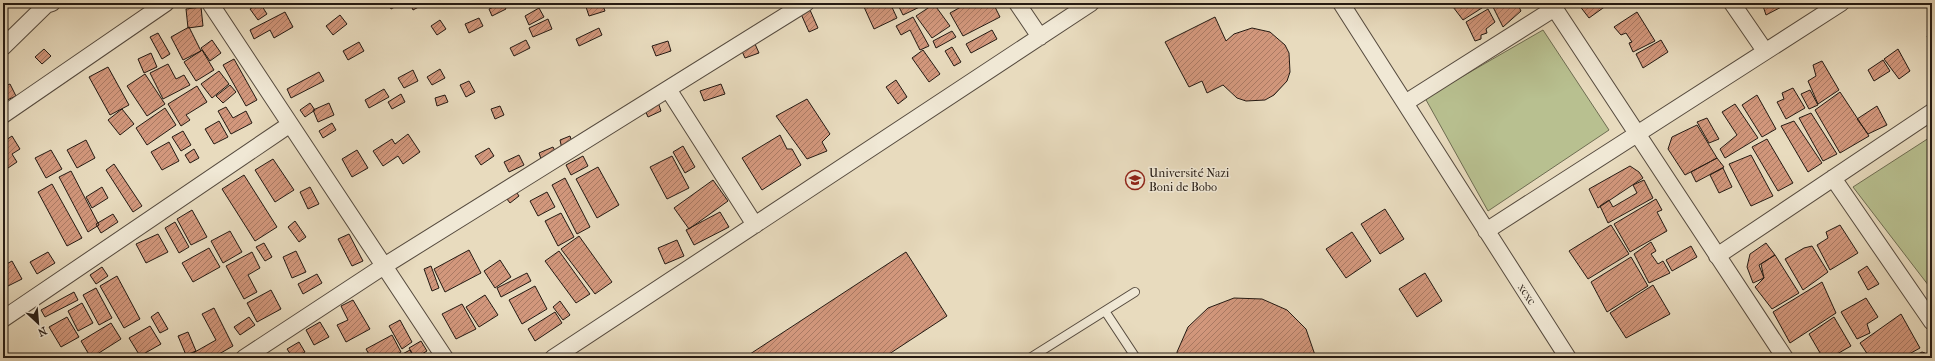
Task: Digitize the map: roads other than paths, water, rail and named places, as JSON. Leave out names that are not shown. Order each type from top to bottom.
[{"type":"street","points":[[3,47],[46,5],[52,3]]},
{"type":"street","points":[[3,115],[166,3]]},
{"type":"street","points":[[210,3],[289,125],[445,358]]},
{"type":"street","points":[[244,358],[384,266],[806,3]]},
{"type":"street","points":[[1017,3],[1040,37]]},
{"type":"street","points":[[553,358],[1091,3]]},
{"type":"street","name":"xcxc","points":[[1341,3],[1568,358]]},
{"type":"street","points":[[1732,3],[1765,51]]},
{"type":"street","points":[[1486,231],[1841,3]]},
{"type":"street","points":[[1405,103],[1553,6],[1785,358]]},
{"type":"street","points":[[668,89],[755,224]]},
{"type":"street","points":[[1717,256],[1932,112]]},
{"type":"street","points":[[3,319],[289,125]]},
{"type":"street","points":[[1833,178],[1932,322]]},
{"type":"lane","points":[[1030,358],[1135,292]]},
{"type":"lane","points":[[1105,311],[1136,358]]},
{"type":"place","name":"Université Nazi Boni de Bobo","points":[[1135,180]]}]
